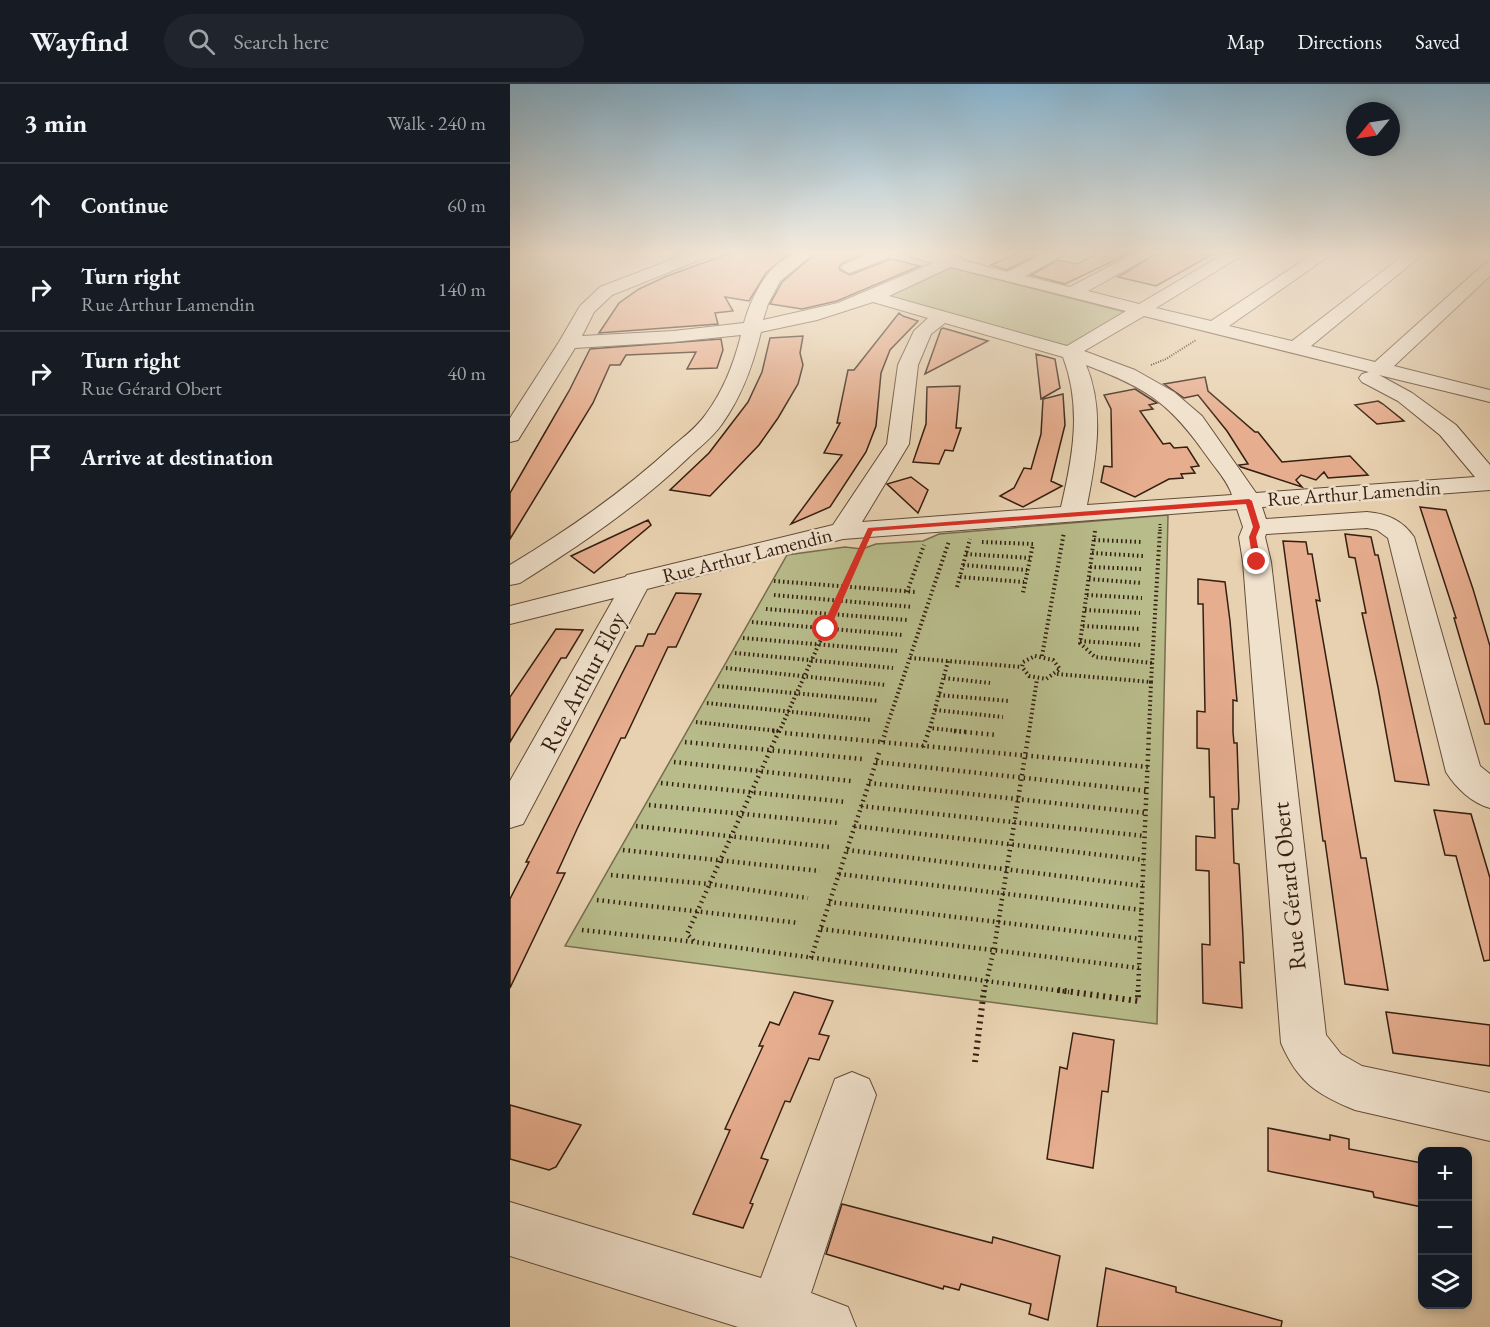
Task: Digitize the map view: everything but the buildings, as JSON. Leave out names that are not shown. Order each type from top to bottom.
[{"type":"street","points":[[510,435],[569,342],[585,312]]},
{"type":"street","points":[[510,577],[591,528],[652,481],[712,421],[741,370],[756,312]]},
{"type":"street","points":[[569,342],[654,339],[751,328],[819,312]]},
{"type":"street","points":[[925,312],[1071,353],[1128,374],[1167,396],[1189,416],[1243,490],[1252,514],[1380,521],[1395,529],[1401,537],[1464,772],[1490,795]]},
{"type":"street","points":[[1071,353],[1074,349],[1138,312]]},
{"type":"street","points":[[1150,312],[1481,394],[1490,372]]},
{"type":"street","points":[[1215,327],[1237,312]]},
{"type":"street","points":[[1296,348],[1342,312]]},
{"type":"street","points":[[1379,369],[1441,312]]},
{"type":"street","points":[[843,531],[898,444],[909,365],[923,330],[942,317]]},
{"type":"street","points":[[1296,348],[1354,371],[1399,393],[1448,430],[1490,482]]},
{"type":"street","points":[[1068,524],[1087,433],[1086,404],[1080,371],[1071,353]]},
{"type":"street","points":[[1399,393],[1399,387],[1406,382],[1433,382]]},
{"type":"street","name":"Rue Arthur Lamendin","points":[[510,615],[637,581],[843,531],[1068,524],[1252,514],[1490,482]]},
{"type":"street","name":"Rue Gérard Obert","points":[[1252,514],[1252,537],[1257,562],[1304,1042],[1323,1070],[1355,1088],[1489,1124]]},
{"type":"street","name":"Rue Arthur Eloy","points":[[510,814],[637,581]]},
{"type":"street","points":[[773,1319],[852,1095]]},
{"type":"street","points":[[510,1229],[773,1319],[828,1327]]},
{"type":"path","points":[[1128,374],[1166,359],[1215,327]]},
{"type":"path","points":[[582,930],[695,942],[1138,1000],[1160,522],[1150,523]]},
{"type":"path","points":[[1042,656],[1068,524],[1096,527],[1080,643],[1095,657],[1152,663]]},
{"type":"path","points":[[695,942],[687,933],[870,529]]},
{"type":"path","points":[[982,538],[994,537]]},
{"type":"path","points":[[882,742],[950,541],[970,539],[957,587]]},
{"type":"path","points":[[1094,540],[1143,542]]},
{"type":"path","points":[[969,542],[1033,544],[1023,593]]},
{"type":"path","points":[[907,592],[924,545]]},
{"type":"path","points":[[1092,553],[1143,556]]},
{"type":"path","points":[[966,554],[1030,558]]},
{"type":"path","points":[[963,565],[1027,570]]},
{"type":"path","points":[[1090,567],[1141,569]]},
{"type":"path","points":[[960,577],[1024,582]]},
{"type":"path","points":[[1089,579],[1142,583]]},
{"type":"path","points":[[774,581],[916,592]]},
{"type":"path","points":[[774,595],[913,607]]},
{"type":"path","points":[[1087,595],[1142,598]]},
{"type":"path","points":[[766,609],[907,620]]},
{"type":"path","points":[[1085,610],[1140,613]]},
{"type":"path","points":[[752,622],[902,635]]},
{"type":"path","points":[[1083,626],[1140,630]]},
{"type":"path","points":[[743,638],[898,651]]},
{"type":"path","points":[[1080,641],[1140,645]]},
{"type":"path","points":[[735,653],[893,669]]},
{"type":"path","points":[[1022,667],[1028,658],[1042,656],[1056,661],[1060,669],[1057,674]]},
{"type":"path","points":[[910,658],[1022,667]]},
{"type":"path","points":[[923,747],[948,662]]},
{"type":"path","points":[[1022,667],[1027,676],[1037,679],[1047,679],[1057,674],[1151,682]]},
{"type":"path","points":[[726,669],[886,685]]},
{"type":"path","points":[[944,678],[990,683]]},
{"type":"path","points":[[975,1062],[985,980],[999,921],[1037,679]]},
{"type":"path","points":[[718,686],[879,701]]},
{"type":"path","points":[[939,695],[1009,701]]},
{"type":"path","points":[[707,703],[870,720]]},
{"type":"path","points":[[935,710],[1003,717]]},
{"type":"path","points":[[696,722],[779,732]]},
{"type":"path","points":[[930,726],[930,728],[997,735]]},
{"type":"path","points":[[785,733],[1148,767]]},
{"type":"path","points":[[685,742],[862,759]]},
{"type":"path","points":[[811,958],[879,753]]},
{"type":"path","points":[[674,762],[851,781]]},
{"type":"path","points":[[876,762],[1147,791]]},
{"type":"path","points":[[661,783],[846,802]]},
{"type":"path","points":[[869,783],[1146,813]]},
{"type":"path","points":[[649,805],[838,823]]},
{"type":"path","points":[[861,806],[1145,836]]},
{"type":"path","points":[[636,826],[829,847]]},
{"type":"path","points":[[854,826],[1144,860]]},
{"type":"path","points":[[623,850],[820,870]]},
{"type":"path","points":[[847,850],[1143,886]]},
{"type":"path","points":[[611,874],[709,884],[808,898]]},
{"type":"path","points":[[838,874],[1142,910]]},
{"type":"path","points":[[597,900],[799,923]]},
{"type":"path","points":[[830,902],[1141,939]]},
{"type":"path","points":[[821,929],[1139,968]]},
{"type":"green space","points":[[942,312],[1129,313],[1068,347]]},
{"type":"green space","points":[[1168,515],[1157,1024],[565,946],[787,555],[845,547],[862,549],[876,544],[923,541],[939,534]]},
{"type":"route","points":[[826,629],[870,529],[1249,501],[1256,527],[1252,537],[1257,562]]}]
